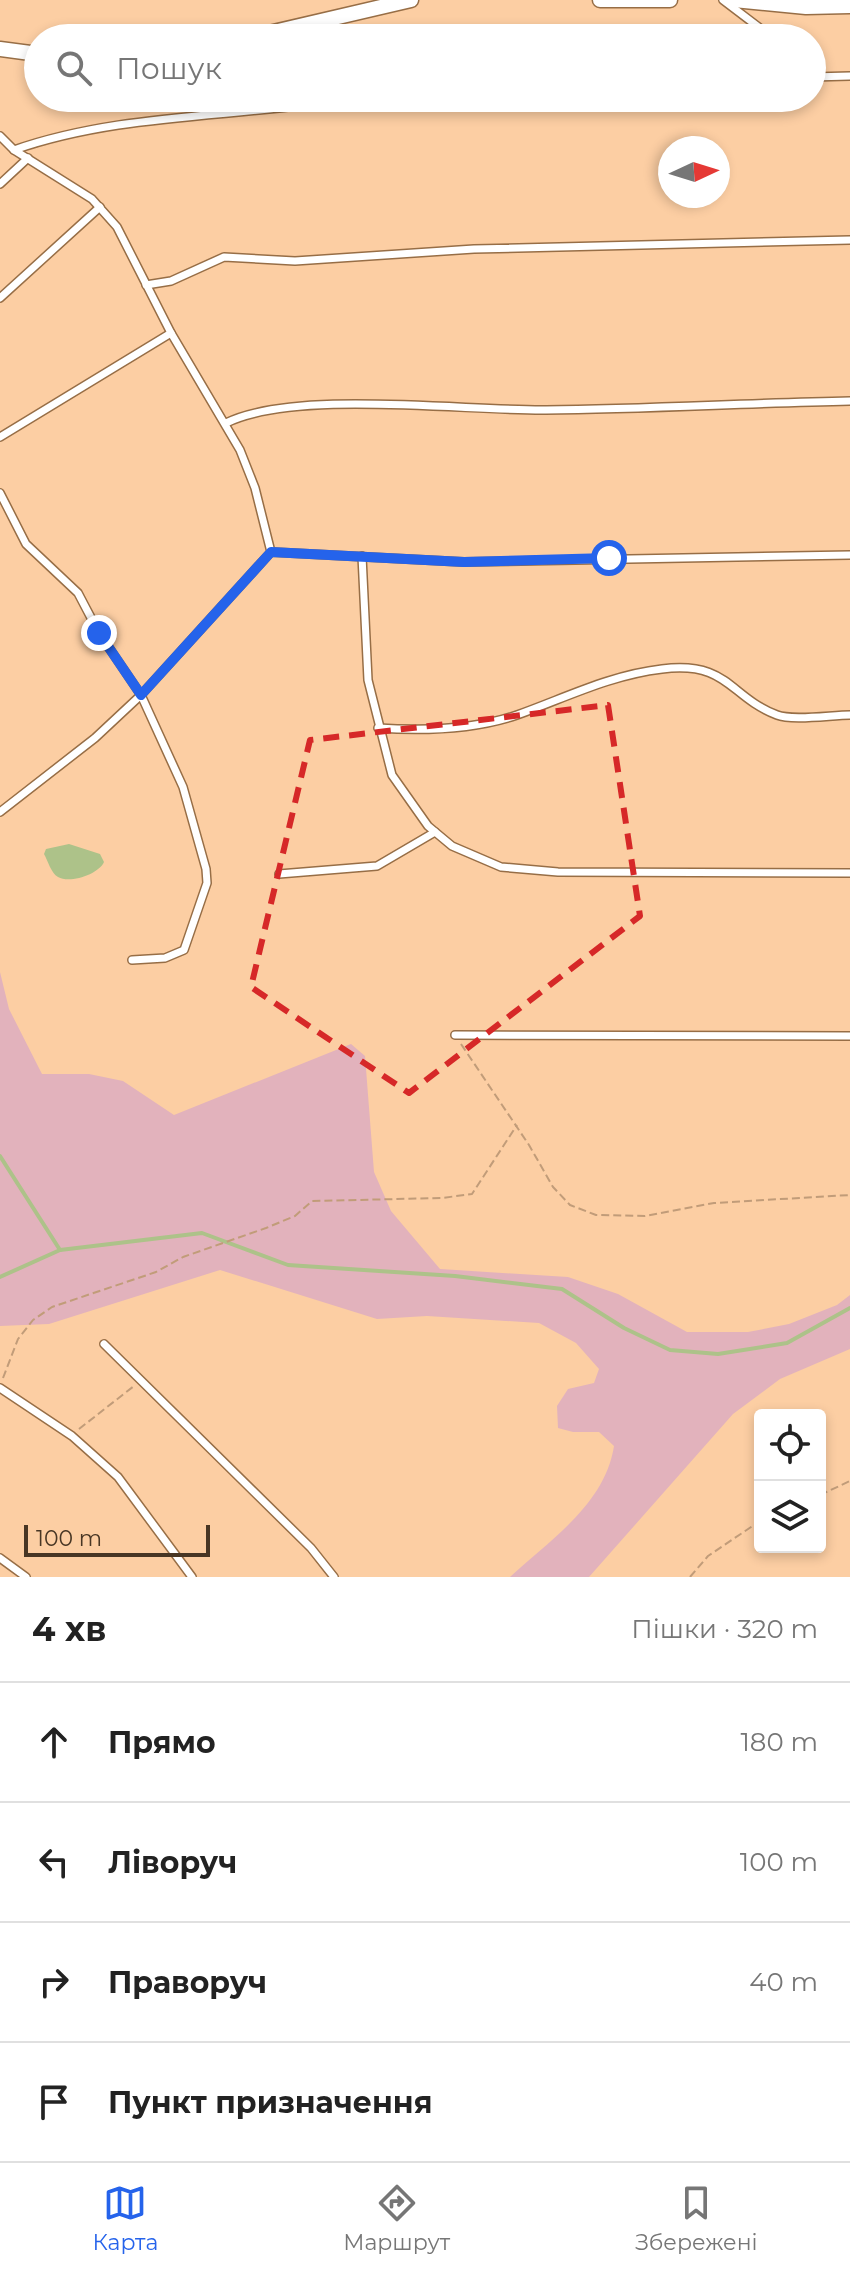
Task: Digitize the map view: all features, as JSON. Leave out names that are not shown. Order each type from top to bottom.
[{"type":"street","points":[[308,24],[411,0]]},
{"type":"street","points":[[600,0],[670,0]]},
{"type":"street","points":[[734,0],[806,7],[850,6]]},
{"type":"street","points":[[0,49],[24,52]]},
{"type":"lane","points":[[723,0],[755,24]]},
{"type":"lane","points":[[826,75],[850,76]]},
{"type":"lane","points":[[14,150],[47,138],[148,122],[253,112]]},
{"type":"lane","points":[[0,136],[14,150],[100,207],[117,227],[171,333],[226,423],[255,488],[271,552]]},
{"type":"lane","points":[[0,184],[28,158]]},
{"type":"lane","points":[[0,298],[100,207]]},
{"type":"lane","points":[[146,285],[171,281],[224,257],[295,261],[474,249],[850,240]]},
{"type":"lane","points":[[0,437],[171,333]]},
{"type":"lane","points":[[226,423],[241,416],[271,410],[325,406],[546,410],[850,401]]},
{"type":"lane","points":[[0,493],[26,544],[85,601],[99,633],[141,695],[183,787],[207,883],[184,950],[165,958],[132,960]]},
{"type":"lane","points":[[271,552],[464,562],[850,555]]},
{"type":"lane","points":[[0,812],[95,738],[141,695],[271,552]]},
{"type":"lane","points":[[362,556],[368,680],[392,775],[435,832],[452,846],[501,867],[627,873],[850,873]]},
{"type":"lane","points":[[378,728],[418,730],[502,719],[595,684],[662,669],[698,669],[727,679],[779,716],[850,715]]},
{"type":"lane","points":[[279,874],[377,866],[435,832]]},
{"type":"lane","points":[[455,1035],[850,1036]]},
{"type":"lane","points":[[104,1344],[311,1548],[334,1577]]},
{"type":"lane","points":[[0,1388],[72,1436],[118,1477],[192,1577]]},
{"type":"lane","points":[[0,1558],[26,1577]]},
{"type":"path","points":[[455,1035],[517,1125],[553,1187],[570,1205],[596,1215],[645,1216],[714,1203],[850,1195]]},
{"type":"path","points":[[0,1380],[18,1339],[33,1320],[52,1307],[156,1272],[183,1257],[295,1216],[312,1201],[442,1198],[472,1194],[485,1179],[517,1125]]},
{"type":"path","points":[[72,1436],[141,1380]]},
{"type":"path","points":[[826,1492],[850,1481]]},
{"type":"path","points":[[690,1577],[708,1556],[754,1525]]},
{"type":"highlighted area","points":[[608,705],[640,916],[409,1093],[251,987],[310,740]]},
{"type":"shaded area","points":[[69,844],[100,854],[104,862],[84,877],[58,877],[44,854],[46,849]]},
{"type":"shaded area","points":[[0,972],[9,1009],[42,1074],[89,1074],[123,1081],[174,1115],[351,1044],[365,1056],[374,1172],[391,1211],[440,1269],[568,1277],[618,1294],[687,1332],[748,1332],[789,1324],[837,1305],[850,1295],[850,1349],[780,1379],[733,1414],[589,1577],[510,1577],[559,1534],[588,1503],[609,1467],[614,1446],[599,1432],[573,1432],[558,1428],[557,1406],[568,1389],[594,1383],[599,1369],[576,1343],[539,1323],[427,1316],[377,1319],[220,1270],[49,1324],[0,1326]]},
{"type":"waterway","points":[[0,1156],[60,1250]]},
{"type":"waterway","points":[[0,1277],[60,1250],[202,1233],[288,1265],[455,1276],[562,1289],[624,1328],[670,1350],[718,1354],[787,1343],[850,1308]]},
{"type":"route","points":[[99,633],[141,695],[271,552],[464,562],[609,558]]}]
